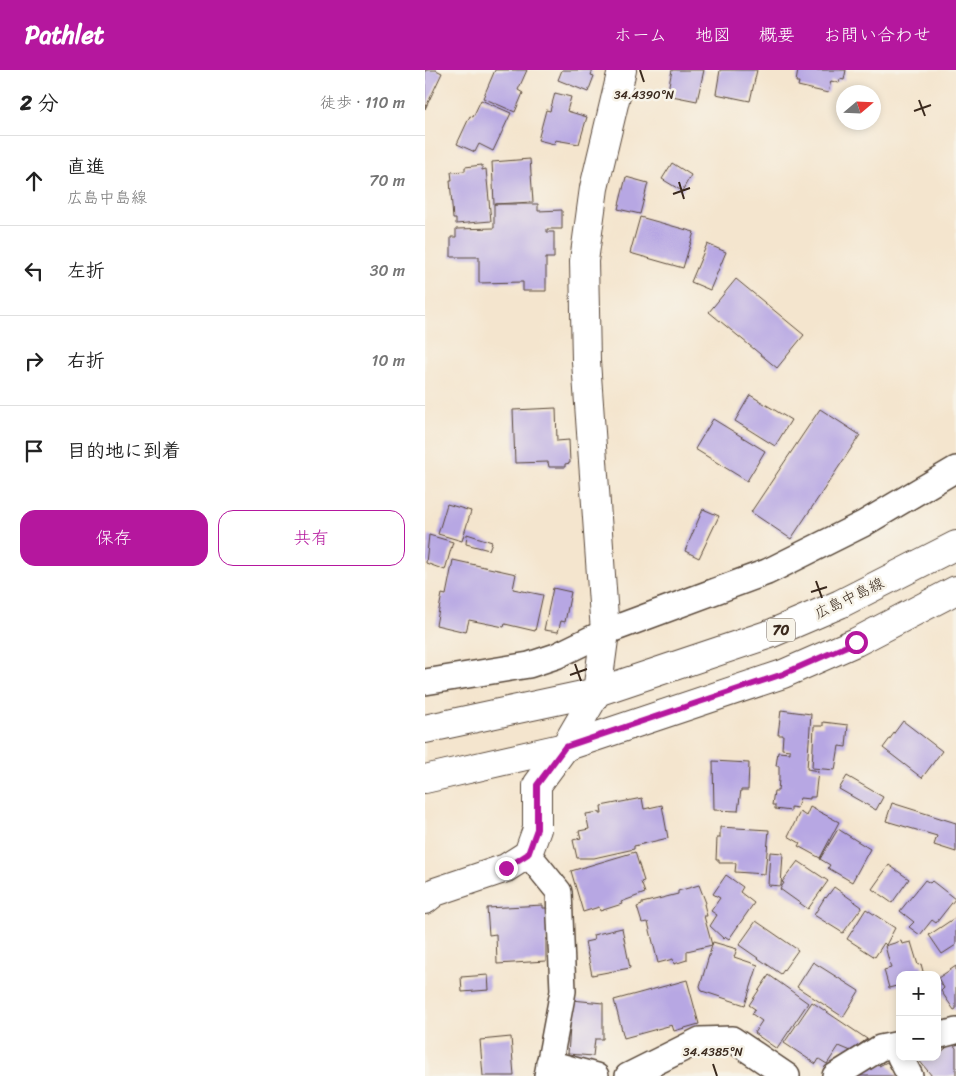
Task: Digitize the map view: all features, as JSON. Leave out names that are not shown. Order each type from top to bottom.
[{"type":"main road","points":[[425,900],[435,892],[506,868],[528,854],[537,829],[537,785],[565,747],[597,692],[605,632],[586,361],[584,261],[594,188],[622,70]]},
{"type":"main road","name":"広島中島線","points":[[425,729],[597,692],[770,634],[840,604],[956,545]]},
{"type":"main road","points":[[425,779],[565,747],[783,674],[856,642],[956,590]]},
{"type":"street","points":[[425,682],[529,665],[556,656],[605,632],[767,572],[863,524],[956,470]]},
{"type":"street","points":[[528,854],[559,892],[563,991],[548,1069],[596,1076]]},
{"type":"street","points":[[941,1035],[956,1030]]},
{"type":"street","points":[[628,1076],[700,1040],[733,1039],[787,1076]]},
{"type":"street","points":[[835,1076],[880,1048],[896,1051]]},
{"type":"street","points":[[903,1061],[910,1076]]},
{"type":"building","points":[[425,70],[436,70],[442,73],[425,109]]},
{"type":"building","points":[[495,70],[527,70],[518,90],[523,93],[515,112],[483,98]]},
{"type":"building","points":[[562,70],[593,70],[591,75],[594,76],[588,92],[558,80]]},
{"type":"building","points":[[672,70],[704,70],[697,101],[667,95]]},
{"type":"building","points":[[720,70],[757,70],[750,101],[716,94]]},
{"type":"building","points":[[798,70],[846,70],[844,80],[840,79],[839,83],[831,81],[828,93],[798,86],[799,82],[796,82]]},
{"type":"building","points":[[555,93],[571,97],[567,111],[587,117],[579,144],[555,140],[554,144],[538,140],[546,110],[550,111]]},
{"type":"building","points":[[481,100],[511,113],[493,151],[479,144],[475,152],[457,144],[470,116],[473,117]]},
{"type":"building","points":[[530,159],[533,202],[494,204],[492,162]]},
{"type":"building","points":[[672,163],[691,175],[682,191],[662,179]]},
{"type":"building","points":[[482,165],[482,170],[486,169],[491,221],[456,224],[456,219],[453,219],[451,172],[465,171],[465,167]]},
{"type":"building","points":[[626,177],[648,183],[640,214],[618,209]]},
{"type":"building","points":[[494,204],[538,204],[538,211],[562,210],[562,229],[547,229],[547,232],[554,232],[554,258],[546,258],[546,291],[523,291],[523,282],[479,283],[479,257],[451,257],[451,237],[456,237],[456,229],[494,228]]},
{"type":"building","points":[[640,217],[694,232],[683,268],[630,253]]},
{"type":"building","points":[[707,244],[726,252],[710,290],[691,282]]},
{"type":"building","points":[[736,279],[804,335],[777,368],[709,312]]},
{"type":"building","points":[[750,395],[791,420],[775,446],[735,421]]},
{"type":"building","points":[[556,408],[557,441],[569,440],[570,463],[565,464],[565,467],[549,467],[548,462],[515,463],[513,410]]},
{"type":"building","points":[[820,409],[860,435],[791,539],[751,512]]},
{"type":"building","points":[[713,419],[765,451],[747,481],[695,449]]},
{"type":"building","points":[[447,504],[471,511],[462,541],[438,534]]},
{"type":"building","points":[[703,509],[719,516],[699,558],[685,551]]},
{"type":"building","points":[[467,534],[492,542],[489,550],[466,544]]},
{"type":"building","points":[[429,535],[453,542],[445,570],[426,563]]},
{"type":"building","points":[[453,560],[516,574],[513,589],[543,595],[535,631],[505,624],[504,627],[469,620],[466,632],[436,625],[442,594],[446,595]]},
{"type":"building","points":[[553,588],[571,592],[565,622],[561,621],[558,632],[544,630]]},
{"type":"building","points":[[781,710],[811,714],[807,769],[818,771],[815,797],[810,797],[810,799],[800,798],[797,808],[791,807],[791,811],[775,809],[775,805],[772,805],[774,791],[778,791],[779,766],[776,766],[778,752],[790,753],[790,750],[782,749],[783,735],[778,735]]},
{"type":"building","points":[[903,721],[942,751],[922,778],[883,748]]},
{"type":"building","points":[[823,722],[848,725],[846,747],[839,746],[835,770],[812,768],[814,726],[823,726]]},
{"type":"building","points":[[713,761],[749,763],[748,790],[741,790],[738,811],[714,810]]},
{"type":"building","points":[[847,776],[883,797],[876,810],[839,789]]},
{"type":"building","points":[[642,798],[644,809],[662,805],[668,838],[634,846],[634,849],[594,858],[577,858],[573,840],[581,838],[579,831],[589,829],[586,814],[600,812],[602,814],[601,806]]},
{"type":"building","points":[[892,803],[956,823],[956,852],[934,845],[937,836],[886,821]]},
{"type":"building","points":[[810,807],[839,822],[820,858],[798,846],[800,843],[788,836],[800,812],[806,816]]},
{"type":"building","points":[[720,827],[769,830],[765,874],[735,872],[736,863],[719,863],[719,860],[716,860],[717,838],[720,838]]},
{"type":"building","points":[[838,829],[870,849],[852,882],[828,868],[830,865],[820,859]]},
{"type":"building","points":[[635,852],[644,881],[641,882],[645,893],[621,902],[622,904],[600,911],[599,907],[583,912],[571,871]]},
{"type":"building","points":[[770,852],[783,853],[781,886],[768,885]]},
{"type":"building","points":[[798,861],[828,881],[808,909],[780,889],[784,883],[782,882]]},
{"type":"building","points":[[889,865],[909,879],[892,903],[872,889]]},
{"type":"building","points":[[726,875],[743,887],[740,892],[754,903],[729,939],[726,937],[724,939],[710,926],[717,915],[711,911],[720,898],[713,894]]},
{"type":"building","points":[[925,880],[930,883],[932,881],[955,899],[936,923],[932,920],[920,935],[909,927],[914,922],[900,911]]},
{"type":"building","points":[[699,885],[706,903],[704,904],[707,916],[704,916],[712,945],[687,951],[687,960],[674,964],[673,959],[658,963],[648,922],[642,923],[637,907],[642,905],[642,903],[678,894],[678,891]]},
{"type":"building","points":[[834,887],[862,907],[843,933],[814,915],[825,897]]},
{"type":"building","points":[[543,905],[543,908],[547,908],[549,938],[546,939],[546,961],[497,964],[496,934],[489,935],[487,908]]},
{"type":"building","points":[[866,909],[895,928],[886,945],[884,943],[875,957],[847,939]]},
{"type":"building","points":[[956,917],[956,945],[942,954],[929,935]]},
{"type":"building","points":[[756,921],[798,950],[781,974],[739,945]]},
{"type":"building","points":[[622,928],[630,968],[592,975],[585,942],[594,940],[593,935]]},
{"type":"building","points":[[901,941],[902,944],[911,942],[918,965],[921,964],[923,971],[896,971],[896,986],[889,988],[884,970],[891,968],[885,946]]},
{"type":"building","points":[[713,942],[737,949],[734,957],[758,965],[745,1005],[702,991],[700,986]]},
{"type":"building","points":[[813,962],[859,991],[843,1017],[797,987]]},
{"type":"building","points":[[956,966],[956,1009],[954,1010],[941,991],[944,988],[941,983],[941,976]]},
{"type":"building","points":[[488,975],[489,990],[462,992],[461,977]]},
{"type":"building","points":[[769,975],[808,1003],[777,1049],[754,1033],[762,1021],[752,1014],[755,1009],[749,1005]]},
{"type":"building","points":[[687,980],[699,1024],[674,1031],[672,1025],[624,1038],[614,1000]]},
{"type":"building","points":[[572,1000],[603,1003],[603,1039],[595,1039],[593,1056],[568,1054]]},
{"type":"building","points":[[812,1002],[867,1039],[851,1051],[839,1046],[827,1064],[819,1059],[816,1064],[784,1043]]},
{"type":"building","points":[[511,1037],[514,1076],[483,1076],[480,1040]]},
{"type":"building","points":[[952,1043],[956,1048],[956,1076],[932,1076],[920,1061],[941,1061],[941,1052]]},
{"type":"building","points":[[874,1059],[879,1066],[887,1062],[897,1076],[850,1076]]},
{"type":"route","points":[[506,868],[528,854],[537,829],[537,785],[565,747],[783,674],[856,642]]}]
